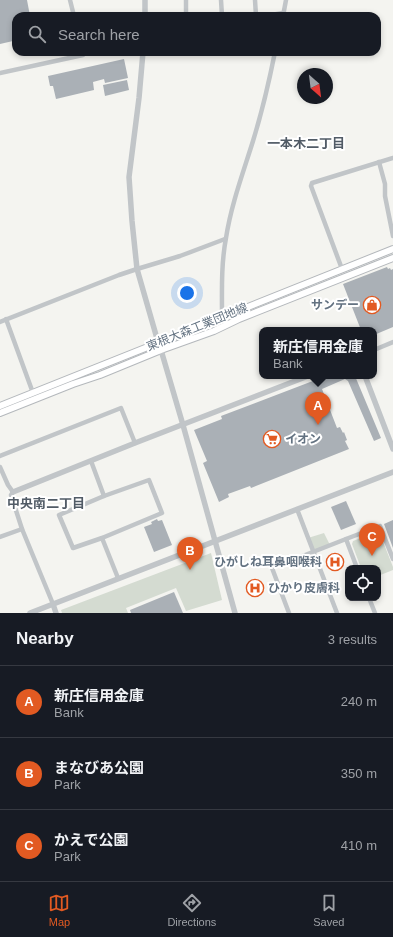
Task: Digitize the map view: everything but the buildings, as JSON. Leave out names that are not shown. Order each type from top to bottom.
[{"type":"main road","name":"東根大森工業団地線","points":[[0,406],[393,248]]},
{"type":"main road","name":"東根大森工業団地線","points":[[0,413],[161,350],[214,331],[239,319],[393,258]]},
{"type":"street","points":[[70,0],[73,12]]},
{"type":"street","points":[[145,0],[145,12]]},
{"type":"street","points":[[186,0],[186,12]]},
{"type":"street","points":[[221,0],[222,12]]},
{"type":"street","points":[[255,0],[256,12]]},
{"type":"street","points":[[283,12],[286,0]]},
{"type":"street","points":[[0,73],[78,56]]},
{"type":"street","points":[[143,56],[129,177],[137,269],[183,425],[235,613]]},
{"type":"street","points":[[222,317],[222,278],[225,239],[233,204],[268,90],[274,56]]},
{"type":"street","points":[[342,269],[311,186],[312,183],[393,158]]},
{"type":"street","points":[[379,162],[385,184],[385,196],[393,236]]},
{"type":"street","points":[[0,322],[137,269],[180,256],[225,239]]},
{"type":"street","points":[[6,319],[33,393]]},
{"type":"street","points":[[377,349],[392,343],[393,348]]},
{"type":"street","points":[[13,492],[300,379]]},
{"type":"street","points":[[366,379],[393,449]]},
{"type":"street","points":[[0,456],[120,408],[135,443]]},
{"type":"street","points":[[91,461],[104,496]]},
{"type":"street","points":[[0,467],[8,485],[13,492],[11,495],[22,528],[56,613]]},
{"type":"street","points":[[30,613],[393,472]]},
{"type":"street","points":[[149,480],[162,513],[102,538],[73,548],[59,515],[104,496],[149,480]]},
{"type":"street","points":[[297,509],[337,613]]},
{"type":"street","points":[[289,613],[272,568],[380,526],[393,559]]},
{"type":"street","points":[[0,537],[22,528]]},
{"type":"street","points":[[102,538],[118,578]]},
{"type":"street","points":[[346,539],[357,565]]},
{"type":"street","points":[[370,601],[375,613]]},
{"type":"shaded area","points":[[376,532],[380,534],[393,570],[381,575],[381,565],[360,565],[352,544],[353,541]]},
{"type":"shaded area","points":[[324,533],[330,545],[313,552],[308,538]]},
{"type":"shaded area","points":[[211,553],[222,600],[186,611],[176,588],[126,608],[128,613],[62,613],[61,610]]},
{"type":"place","name":"サンデー","points":[[372,305]]},
{"type":"place","name":"新庄信用金庫","points":[[318,425]]},
{"type":"place","name":"イオン","points":[[272,439]]},
{"type":"place","name":"かえで公園","points":[[372,556]]},
{"type":"place","name":"ひがしね耳鼻咽喉科","points":[[335,562]]},
{"type":"place","name":"まなびあ公園","points":[[190,570]]},
{"type":"place","name":"ひかり皮膚科","points":[[255,588]]},
{"type":"district","name":"一本木二丁目","points":[[306,143]]},
{"type":"district","name":"中央南二丁目","points":[[46,503]]}]
